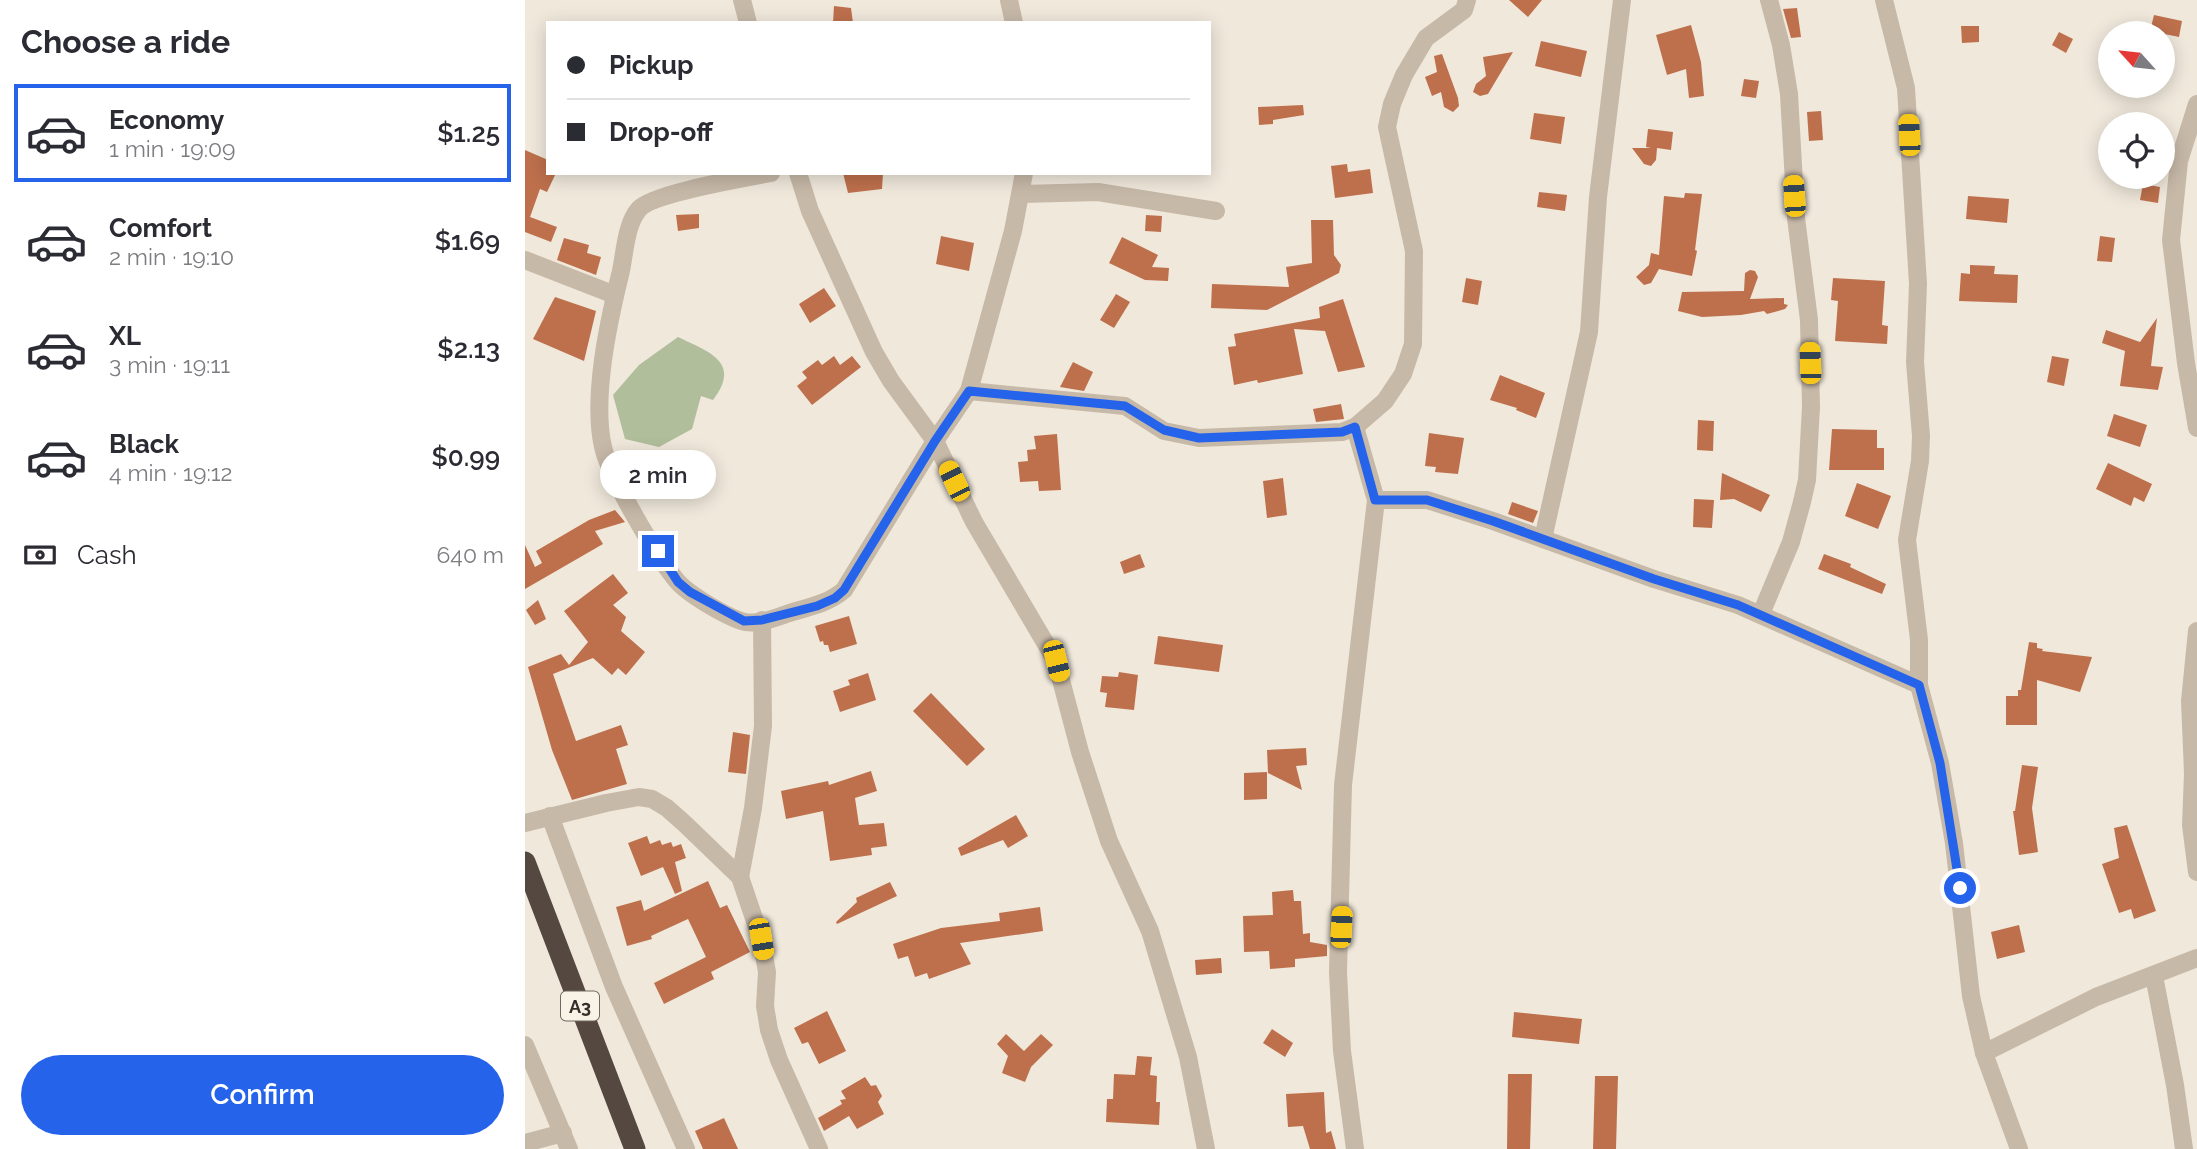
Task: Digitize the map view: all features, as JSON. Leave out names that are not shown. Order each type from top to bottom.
[{"type":"highway","name":"A3","points":[[525,862],[635,1149]]},
{"type":"street","points":[[742,0],[747,21]]},
{"type":"street","points":[[1009,0],[1014,21]]},
{"type":"street","points":[[969,391],[1125,406],[1164,430],[1199,438],[1342,432],[1355,427],[1385,401],[1403,374],[1413,344],[1414,251],[1387,127],[1392,104],[1404,75],[1426,38],[1464,10],[1467,0]]},
{"type":"street","points":[[1543,539],[1589,332],[1598,197],[1622,0]]},
{"type":"street","points":[[1761,614],[1791,542],[1802,502],[1807,480],[1811,407],[1809,320],[1796,218],[1789,93],[1781,45],[1769,0]]},
{"type":"street","points":[[1884,0],[1906,88],[1918,284],[1915,362],[1921,436],[1920,461],[1907,540],[1919,640],[1919,685],[1945,790],[1954,843],[1971,996],[1985,1053],[2019,1149]]},
{"type":"street","points":[[2197,104],[2179,161],[2171,240],[2192,360],[2197,428]]},
{"type":"street","points":[[762,175],[691,190],[653,201],[640,208],[631,223],[615,295],[598,403],[603,449],[616,479],[647,535],[678,582],[690,592],[744,621],[762,620],[817,606],[835,598],[844,590],[935,441],[969,391],[1022,194],[1024,175]]},
{"type":"street","points":[[798,175],[810,211],[874,352],[898,392],[935,441],[974,522],[1056,661],[1080,752],[1109,841],[1126,874],[1154,944],[1188,1058],[1206,1149]]},
{"type":"street","points":[[1022,194],[1098,192],[1216,211]]},
{"type":"street","points":[[525,260],[615,295]]},
{"type":"street","points":[[1355,427],[1375,500],[1343,785],[1338,972],[1342,1051],[1355,1149]]},
{"type":"street","points":[[1375,500],[1427,500],[1543,539],[1761,614],[1919,685]]},
{"type":"street","points":[[740,877],[753,808],[762,726],[762,620]]},
{"type":"street","points":[[2197,631],[2190,701],[2193,773],[2191,825],[2197,872]]},
{"type":"street","points":[[525,823],[639,797],[652,799],[677,816],[740,877],[761,939],[767,972],[765,1006],[769,1030],[779,1060],[819,1149]]},
{"type":"street","points":[[550,816],[614,987],[686,1149]]},
{"type":"street","points":[[1985,1053],[2096,997],[2197,958]]},
{"type":"street","points":[[2154,976],[2184,1149]]},
{"type":"street","points":[[525,1045],[566,1141],[525,1143]]},
{"type":"green space","points":[[678,337],[700,347],[718,360],[723,367],[724,376],[721,387],[713,400],[701,396],[692,429],[659,447],[625,439],[613,395],[639,365]]},
{"type":"building","points":[[1509,0],[1542,0],[1528,17]]},
{"type":"building","points":[[834,6],[851,8],[853,21],[833,21]]},
{"type":"building","points":[[1797,8],[1801,37],[1791,38],[1783,9]]},
{"type":"building","points":[[2154,15],[2182,21],[2179,37],[2175,36],[2175,21],[2152,21]]},
{"type":"building","points":[[1691,25],[1701,62],[1704,96],[1689,98],[1686,69],[1667,75],[1656,35]]},
{"type":"building","points":[[1961,26],[1979,26],[1979,42],[1962,43]]},
{"type":"building","points":[[2059,32],[2073,39],[2066,53],[2052,45]]},
{"type":"building","points":[[1541,41],[1587,51],[1581,77],[1535,66]]},
{"type":"building","points":[[1513,52],[1488,94],[1480,96],[1473,92],[1476,84],[1486,76],[1483,57]]},
{"type":"building","points":[[1442,54],[1458,98],[1459,106],[1453,112],[1444,107],[1441,92],[1432,96],[1425,77],[1437,72],[1434,56]]},
{"type":"building","points":[[1744,79],[1759,81],[1756,98],[1741,96]]},
{"type":"building","points":[[1303,105],[1304,115],[1259,125],[1258,107]]},
{"type":"building","points":[[1821,111],[1823,140],[1809,141],[1807,112]]},
{"type":"building","points":[[1534,113],[1565,117],[1561,144],[1530,139]]},
{"type":"building","points":[[1648,129],[1673,132],[1671,150],[1657,148],[1656,160],[1651,166],[1644,164],[1632,148],[1651,148],[1646,147]]},
{"type":"building","points":[[525,150],[546,159],[546,175],[555,175],[547,192],[540,189],[530,217],[557,227],[551,242],[525,232]]},
{"type":"building","points":[[1347,164],[1348,172],[1370,169],[1373,193],[1335,198],[1331,166]]},
{"type":"building","points":[[844,175],[883,175],[882,189],[848,193]]},
{"type":"building","points":[[2142,189],[2160,189],[2158,203],[2140,200]]},
{"type":"building","points":[[1539,192],[1567,195],[1565,211],[1537,207]]},
{"type":"building","points":[[1685,193],[1702,194],[1692,276],[1659,269],[1651,283],[1644,285],[1636,277],[1649,265],[1651,253],[1659,255],[1664,196],[1684,198]]},
{"type":"building","points":[[1968,196],[2009,199],[2007,223],[1966,219]]},
{"type":"building","points":[[699,214],[699,228],[678,231],[676,215]]},
{"type":"building","points":[[1146,215],[1162,216],[1161,232],[1145,231]]},
{"type":"building","points":[[1311,220],[1333,220],[1334,255],[1341,265],[1339,273],[1267,310],[1211,308],[1212,284],[1289,287],[1286,267],[1312,263]]},
{"type":"building","points":[[941,236],[974,243],[969,271],[936,264]]},
{"type":"building","points":[[2100,236],[2115,238],[2112,262],[2097,261]]},
{"type":"building","points":[[1122,237],[1158,255],[1152,267],[1169,268],[1168,281],[1145,280],[1109,263]]},
{"type":"building","points":[[564,238],[589,245],[587,253],[601,257],[596,275],[557,260]]},
{"type":"building","points":[[1970,265],[1995,266],[1994,274],[2018,275],[2017,303],[1959,301],[1961,273],[1970,274]]},
{"type":"building","points":[[1755,271],[1758,277],[1750,299],[1784,298],[1784,304],[1788,305],[1785,309],[1767,314],[1764,311],[1702,317],[1678,311],[1682,292],[1744,291],[1745,273]]},
{"type":"building","points":[[1466,278],[1482,281],[1478,305],[1462,302]]},
{"type":"building","points":[[1833,278],[1885,281],[1882,325],[1888,326],[1887,344],[1835,341],[1838,301],[1831,300]]},
{"type":"building","points":[[824,288],[836,306],[810,323],[799,304]]},
{"type":"building","points":[[1116,294],[1130,302],[1114,328],[1100,320]]},
{"type":"building","points":[[555,297],[596,311],[584,361],[533,339]]},
{"type":"building","points":[[1343,299],[1365,367],[1338,372],[1325,331],[1294,329],[1303,374],[1234,385],[1228,347],[1236,346],[1234,334],[1320,318],[1319,307]]},
{"type":"building","points":[[2157,318],[2151,366],[2163,367],[2158,390],[2120,386],[2125,351],[2102,343],[2106,330],[2140,342]]},
{"type":"building","points":[[834,356],[840,365],[852,356],[861,367],[812,405],[797,386],[807,378],[802,372],[818,360],[822,365]]},
{"type":"building","points":[[2052,356],[2069,359],[2064,386],[2047,382]]},
{"type":"building","points":[[1073,362],[1093,372],[1084,391],[1060,387]]},
{"type":"building","points":[[1500,375],[1545,393],[1536,418],[1516,410],[1517,408],[1490,400]]},
{"type":"building","points":[[1341,404],[1344,419],[1316,422],[1313,409]]},
{"type":"building","points":[[2114,414],[2147,425],[2140,447],[2107,436]]},
{"type":"building","points":[[1698,420],[1714,421],[1713,451],[1697,450]]},
{"type":"building","points":[[1832,429],[1877,430],[1877,448],[1884,448],[1884,470],[1829,470]]},
{"type":"building","points":[[1429,433],[1464,438],[1458,474],[1435,472],[1436,467],[1425,466]]},
{"type":"building","points":[[1057,434],[1061,490],[1039,491],[1038,481],[1020,482],[1018,462],[1028,461],[1027,450],[1036,449],[1034,436]]},
{"type":"building","points":[[2108,463],[2152,484],[2144,502],[2134,497],[2131,506],[2096,489]]},
{"type":"building","points":[[1722,473],[1770,495],[1761,512],[1734,499],[1720,500]]},
{"type":"building","points":[[1283,478],[1287,515],[1267,518],[1263,481]]},
{"type":"building","points":[[1857,483],[1891,496],[1878,529],[1845,516]]},
{"type":"building","points":[[1694,499],[1714,500],[1712,528],[1693,527]]},
{"type":"building","points":[[1512,502],[1538,511],[1533,523],[1508,514]]},
{"type":"building","points":[[615,510],[625,522],[595,531],[603,544],[525,589],[525,545],[535,567],[542,563],[536,551],[589,520]]},
{"type":"building","points":[[1140,554],[1145,567],[1124,574],[1120,562]]},
{"type":"building","points":[[1824,554],[1851,564],[1850,567],[1886,584],[1882,594],[1818,569]]},
{"type":"building","points":[[613,574],[628,593],[613,605],[626,617],[621,631],[645,652],[626,675],[618,668],[612,675],[593,658],[553,674],[576,741],[621,725],[628,745],[616,749],[627,784],[572,800],[552,750],[528,667],[561,654],[569,665],[588,642],[564,611]]},
{"type":"building","points":[[538,600],[546,619],[535,625],[526,610]]},
{"type":"building","points":[[849,616],[857,644],[830,652],[828,645],[820,642],[815,626]]},
{"type":"building","points":[[1158,636],[1223,645],[1219,672],[1154,664]]},
{"type":"building","points":[[2029,642],[2037,643],[2037,648],[2043,649],[2042,651],[2092,657],[2080,692],[2037,680],[2037,725],[2006,725],[2006,696],[2018,696],[2018,690],[2021,690]]},
{"type":"building","points":[[1119,672],[1138,675],[1134,710],[1105,707],[1107,693],[1100,692],[1102,676],[1118,677]]},
{"type":"building","points":[[868,673],[876,700],[840,712],[833,691],[850,685],[848,680]]},
{"type":"building","points":[[931,693],[985,749],[967,766],[913,711]]},
{"type":"building","points":[[733,732],[750,735],[746,774],[728,772]]},
{"type":"building","points":[[1306,748],[1307,765],[1296,766],[1302,790],[1268,773],[1267,750]]},
{"type":"building","points":[[2022,765],[2038,767],[2032,808],[2038,852],[2019,855],[2013,811]]},
{"type":"building","points":[[871,771],[877,791],[855,798],[859,825],[884,823],[887,846],[871,848],[872,855],[830,861],[823,811],[786,819],[781,791],[828,781],[829,785]]},
{"type":"building","points":[[1267,772],[1267,799],[1244,800],[1244,773]]},
{"type":"building","points":[[1016,815],[1028,836],[1008,848],[1003,840],[961,856],[958,848]]},
{"type":"building","points":[[2127,825],[2156,911],[2134,919],[2131,909],[2119,913],[2102,864],[2119,858],[2114,828]]},
{"type":"building","points":[[647,836],[650,844],[660,840],[662,845],[671,842],[673,847],[681,844],[686,858],[675,862],[682,891],[675,894],[663,867],[641,876],[628,843]]},
{"type":"building","points":[[708,881],[720,908],[727,905],[750,952],[711,972],[714,979],[664,1004],[654,983],[706,957],[688,919],[651,936],[652,939],[627,946],[616,907],[641,900],[644,911]]},
{"type":"building","points":[[890,882],[897,896],[837,924],[857,902],[856,898]]},
{"type":"building","points":[[1293,890],[1294,901],[1301,901],[1303,934],[1310,933],[1310,942],[1327,945],[1327,956],[1295,959],[1295,967],[1270,969],[1269,951],[1244,952],[1243,916],[1273,915],[1272,892]]},
{"type":"building","points":[[1040,907],[1043,931],[960,943],[971,964],[929,979],[927,973],[915,977],[908,956],[898,959],[893,944],[941,928],[1000,921],[999,913]]},
{"type":"building","points":[[2019,925],[2025,952],[1997,959],[1991,932]]},
{"type":"building","points":[[1221,958],[1222,973],[1196,975],[1195,960]]},
{"type":"building","points":[[827,1011],[846,1051],[819,1064],[808,1042],[802,1044],[794,1028]]},
{"type":"building","points":[[1514,1012],[1582,1019],[1579,1044],[1512,1037]]},
{"type":"building","points":[[1272,1029],[1293,1043],[1285,1057],[1263,1043]]},
{"type":"building","points":[[1006,1034],[1024,1051],[1041,1034],[1053,1045],[1031,1067],[1025,1082],[1002,1073],[1008,1056],[997,1044]]},
{"type":"building","points":[[1137,1056],[1152,1057],[1150,1075],[1157,1076],[1159,1125],[1106,1122],[1107,1099],[1113,1099],[1114,1074],[1135,1075]]},
{"type":"building","points":[[1508,1074],[1532,1074],[1530,1149],[1507,1149]]},
{"type":"building","points":[[1595,1076],[1618,1076],[1616,1149],[1593,1149]]},
{"type":"building","points":[[865,1077],[871,1086],[876,1085],[882,1096],[878,1102],[884,1114],[857,1129],[849,1116],[824,1131],[818,1118],[842,1104],[840,1100],[846,1099],[841,1091]]},
{"type":"building","points":[[1324,1092],[1326,1133],[1331,1131],[1336,1149],[1310,1149],[1303,1126],[1288,1127],[1286,1094]]},
{"type":"building","points":[[724,1118],[738,1149],[703,1149],[695,1131]]},
{"type":"route","points":[[658,551],[678,582],[690,592],[744,621],[762,620],[817,606],[835,598],[844,590],[935,441],[969,391],[1125,406],[1164,430],[1199,438],[1342,432],[1355,427],[1375,500],[1427,500],[1493,521],[1654,579],[1738,605],[1919,685],[1940,763],[1960,888]]}]
